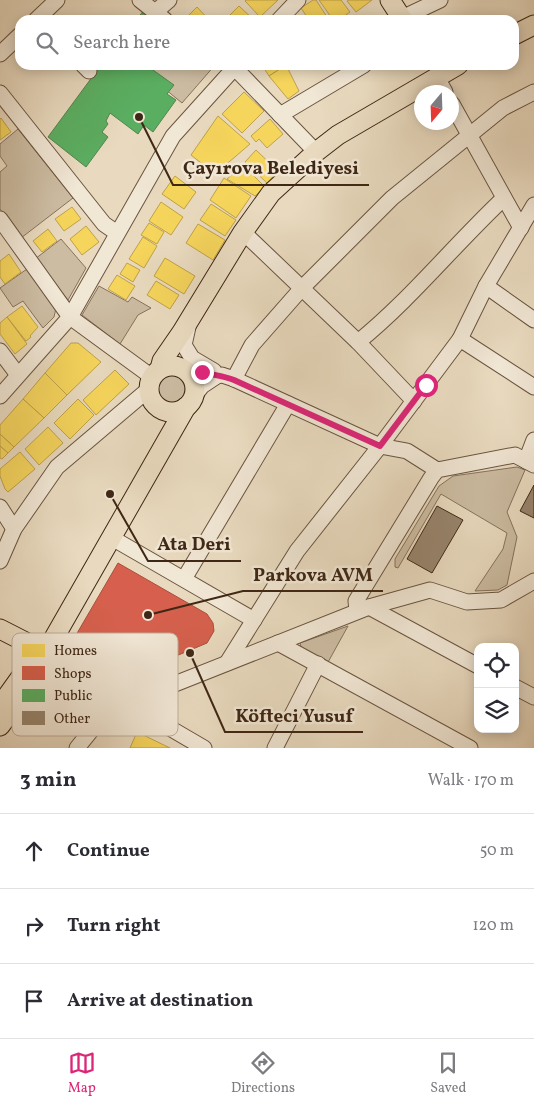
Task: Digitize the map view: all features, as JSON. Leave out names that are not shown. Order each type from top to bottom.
[{"type":"main road","points":[[390,0],[399,15]]},
{"type":"main road","points":[[519,33],[534,25]]},
{"type":"main road","points":[[191,401],[180,411],[165,411],[153,402],[165,374],[162,361],[186,326],[243,232],[271,193],[316,152],[338,135],[450,70]]},
{"type":"main road","points":[[56,633],[191,401],[194,381],[165,374]]},
{"type":"main road","points":[[165,411],[170,437]]},
{"type":"main road","points":[[0,629],[12,637]]},
{"type":"main road","points":[[0,643],[12,649]]},
{"type":"main road","points":[[3,696],[12,686]]},
{"type":"main road","points":[[0,726],[12,710]]},
{"type":"street","points":[[41,15],[57,0]]},
{"type":"street","points":[[55,15],[57,0]]},
{"type":"street","points":[[140,0],[159,15]]},
{"type":"street","points":[[161,15],[169,0]]},
{"type":"street","points":[[284,15],[298,0]]},
{"type":"street","points":[[410,15],[440,0]]},
{"type":"street","points":[[0,54],[15,40]]},
{"type":"street","points":[[0,396],[70,316],[173,136],[231,70]]},
{"type":"street","points":[[239,70],[316,152]]},
{"type":"street","points":[[280,115],[356,70]]},
{"type":"street","points":[[191,401],[202,386],[224,377],[302,288],[392,198],[502,108],[534,92]]},
{"type":"street","points":[[0,93],[104,224],[117,233]]},
{"type":"street","points":[[459,117],[521,228]]},
{"type":"street","points":[[358,342],[382,322],[470,229],[504,198]]},
{"type":"street","points":[[227,662],[297,551],[414,402],[460,339],[486,286],[534,205]]},
{"type":"street","points":[[0,219],[70,316],[165,374],[224,377]]},
{"type":"street","points":[[243,232],[358,342],[414,402]]},
{"type":"street","points":[[486,286],[534,320]]},
{"type":"street","points":[[186,326],[184,345],[192,358],[199,364],[224,377],[380,446],[408,451],[437,470]]},
{"type":"street","points":[[460,339],[534,387]]},
{"type":"street","points":[[0,351],[18,376]]},
{"type":"street","points":[[0,561],[14,529],[57,467],[165,374]]},
{"type":"street","points":[[184,579],[288,404]]},
{"type":"street","points":[[474,664],[363,609],[356,601],[437,470],[515,455],[530,463],[534,440]]},
{"type":"street","points":[[0,507],[14,529]]},
{"type":"street","points":[[112,538],[254,620]]},
{"type":"street","points":[[178,682],[363,609],[430,590],[467,602],[501,600],[532,586]]},
{"type":"street","points":[[278,643],[470,748]]},
{"type":"street","points":[[274,748],[318,664]]},
{"type":"street","points":[[517,688],[534,697]]},
{"type":"street","points":[[178,733],[204,748]]},
{"type":"street","points":[[77,748],[87,736]]},
{"type":"shaded area","points":[[152,70],[211,70],[182,103],[148,75]]},
{"type":"shaded area","points":[[18,129],[73,198],[21,238],[0,209],[0,172],[7,166],[0,156],[0,144]]},
{"type":"shaded area","points":[[61,239],[86,268],[68,300],[35,259]]},
{"type":"shaded area","points":[[27,269],[56,308],[54,317],[43,328],[23,301],[13,307],[0,288]]},
{"type":"shaded area","points":[[99,286],[128,302],[132,297],[151,308],[138,315],[120,344],[82,315]]},
{"type":"shaded area","points":[[171,375],[181,379],[185,389],[181,399],[171,403],[161,399],[157,389],[161,379]]},
{"type":"shaded area","points":[[517,467],[525,470],[507,512],[517,537],[507,585],[498,590],[475,591],[503,549],[507,533],[441,494],[398,568],[395,567],[395,559],[439,486],[453,476]]},
{"type":"shaded area","points":[[348,626],[327,664],[302,650],[300,643]]},
{"type":"building: Homes","points":[[278,0],[262,15],[258,15],[245,1]]},
{"type":"building: Homes","points":[[316,0],[326,15],[306,15],[301,8]]},
{"type":"building: Homes","points":[[319,0],[341,0],[350,12],[346,15],[330,15]]},
{"type":"building: Homes","points":[[372,0],[356,12],[347,1]]},
{"type":"building: Homes","points":[[239,6],[249,15],[230,15]]},
{"type":"building: Homes","points":[[197,7],[204,15],[189,15]]},
{"type":"building: Homes","points":[[265,70],[278,70],[269,76]]},
{"type":"building: Homes","points":[[278,70],[288,70],[299,91],[288,99],[269,76]]},
{"type":"building: Homes","points":[[244,92],[264,111],[242,133],[222,114]]},
{"type":"building: Homes","points":[[218,116],[250,144],[215,174],[191,155]]},
{"type":"building: Homes","points":[[0,119],[11,132],[0,140]]},
{"type":"building: Homes","points":[[270,119],[283,134],[267,148],[259,139],[256,142],[251,136]]},
{"type":"building: Homes","points":[[256,150],[278,171],[267,183],[245,162]]},
{"type":"building: Homes","points":[[243,165],[265,187],[255,196],[227,179]]},
{"type":"building: Homes","points":[[175,176],[196,192],[184,209],[162,194]]},
{"type":"building: Homes","points":[[224,178],[251,196],[236,218],[210,200]]},
{"type":"building: Homes","points":[[161,202],[183,217],[171,235],[149,221]]},
{"type":"building: Homes","points":[[211,204],[236,220],[225,236],[200,220]]},
{"type":"building: Homes","points":[[72,207],[81,219],[64,231],[55,219]]},
{"type":"building: Homes","points":[[149,223],[164,232],[157,244],[141,235]]},
{"type":"building: Homes","points":[[198,224],[225,240],[213,260],[186,243]]},
{"type":"building: Homes","points":[[86,226],[99,242],[82,255],[70,239]]},
{"type":"building: Homes","points":[[48,229],[57,241],[42,252],[33,241]]},
{"type":"building: Homes","points":[[143,237],[157,246],[144,268],[129,259]]},
{"type":"building: Homes","points":[[9,254],[21,272],[5,284],[0,277],[0,261]]},
{"type":"building: Homes","points":[[165,258],[195,276],[184,294],[154,276]]},
{"type":"building: Homes","points":[[127,263],[140,270],[133,282],[120,274]]},
{"type":"building: Homes","points":[[117,275],[135,286],[126,300],[108,289]]},
{"type":"building: Homes","points":[[156,281],[179,295],[170,309],[147,295]]},
{"type":"building: Homes","points":[[22,306],[38,327],[26,341],[7,317]]},
{"type":"building: Homes","points":[[7,317],[27,344],[15,354],[0,334],[0,323]]},
{"type":"building: Homes","points":[[71,343],[78,343],[101,362],[67,395],[45,373]]},
{"type":"building: Homes","points":[[115,370],[129,384],[96,415],[83,400]]},
{"type":"building: Homes","points":[[45,373],[67,395],[44,418],[23,399]]},
{"type":"building: Homes","points":[[23,399],[44,418],[14,447],[0,434],[0,425]]},
{"type":"building: Homes","points":[[78,399],[94,415],[70,439],[54,423]]},
{"type":"building: Homes","points":[[48,427],[63,443],[39,465],[25,449]]},
{"type":"building: Homes","points":[[0,434],[14,447],[8,453],[0,446]]},
{"type":"building: Homes","points":[[0,446],[8,453],[2,459],[0,458]]},
{"type":"building: Homes","points":[[20,452],[35,469],[8,492],[0,476],[0,469]]},
{"type":"building: Homes","points":[[135,736],[145,736],[170,748],[130,748]]},
{"type":"building: Shops","points":[[118,563],[207,614],[213,623],[214,631],[207,643],[178,655],[178,633],[77,633]]},
{"type":"building: Public","points":[[145,9],[153,15],[140,15]]},
{"type":"building: Public","points":[[97,70],[153,70],[174,85],[167,94],[176,100],[153,132],[144,125],[138,134],[110,113],[106,121],[108,124],[102,132],[108,137],[86,167],[48,137]]},
{"type":"building: Other","points":[[534,485],[534,518],[520,511]]},
{"type":"building: Other","points":[[437,506],[463,520],[432,573],[407,559]]},
{"type":"place","name":"Çayırova Belediyesi","points":[[139,117]]},
{"type":"place","name":"Ata Deri","points":[[110,494]]},
{"type":"place","name":"Parkova AVM","points":[[148,615]]},
{"type":"place","name":"Köfteci Yusuf","points":[[190,653]]},
{"type":"route","points":[[202,372],[216,376],[222,375],[380,446],[426,385]]}]
